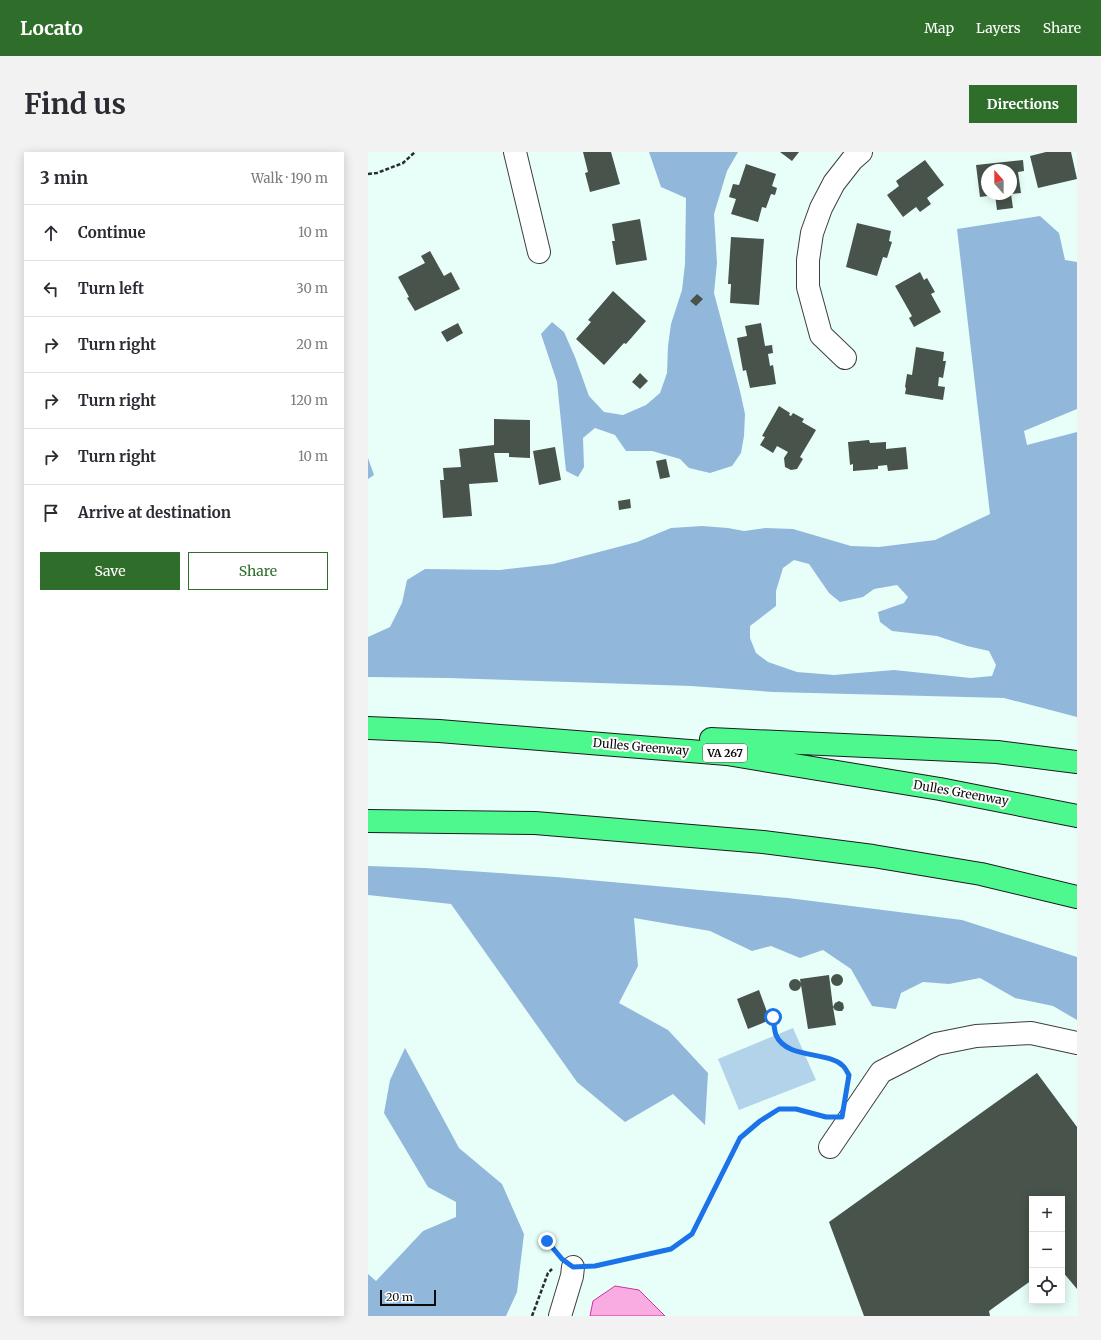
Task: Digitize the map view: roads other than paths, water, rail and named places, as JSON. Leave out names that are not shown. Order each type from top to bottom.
[{"type":"highway","points":[[368,727],[519,724],[725,740],[997,752],[1077,762]]},
{"type":"highway","name":"Dulles Greenway","points":[[368,727],[439,731],[727,754],[940,789],[1077,816]]},
{"type":"highway","points":[[368,821],[535,823],[763,842],[873,856],[981,874],[1077,897]]},
{"type":"highway","points":[[1037,888],[1077,903]]},
{"type":"street","points":[[515,152],[539,252]]},
{"type":"street","points":[[844,358],[821,335],[808,287],[808,260],[812,233],[820,208],[834,183],[852,160],[861,152]]},
{"type":"street","points":[[830,1147],[881,1072],[936,1044],[976,1036],[1031,1033],[1077,1043]]},
{"type":"street","points":[[560,1316],[572,1276],[568,1263]]}]
